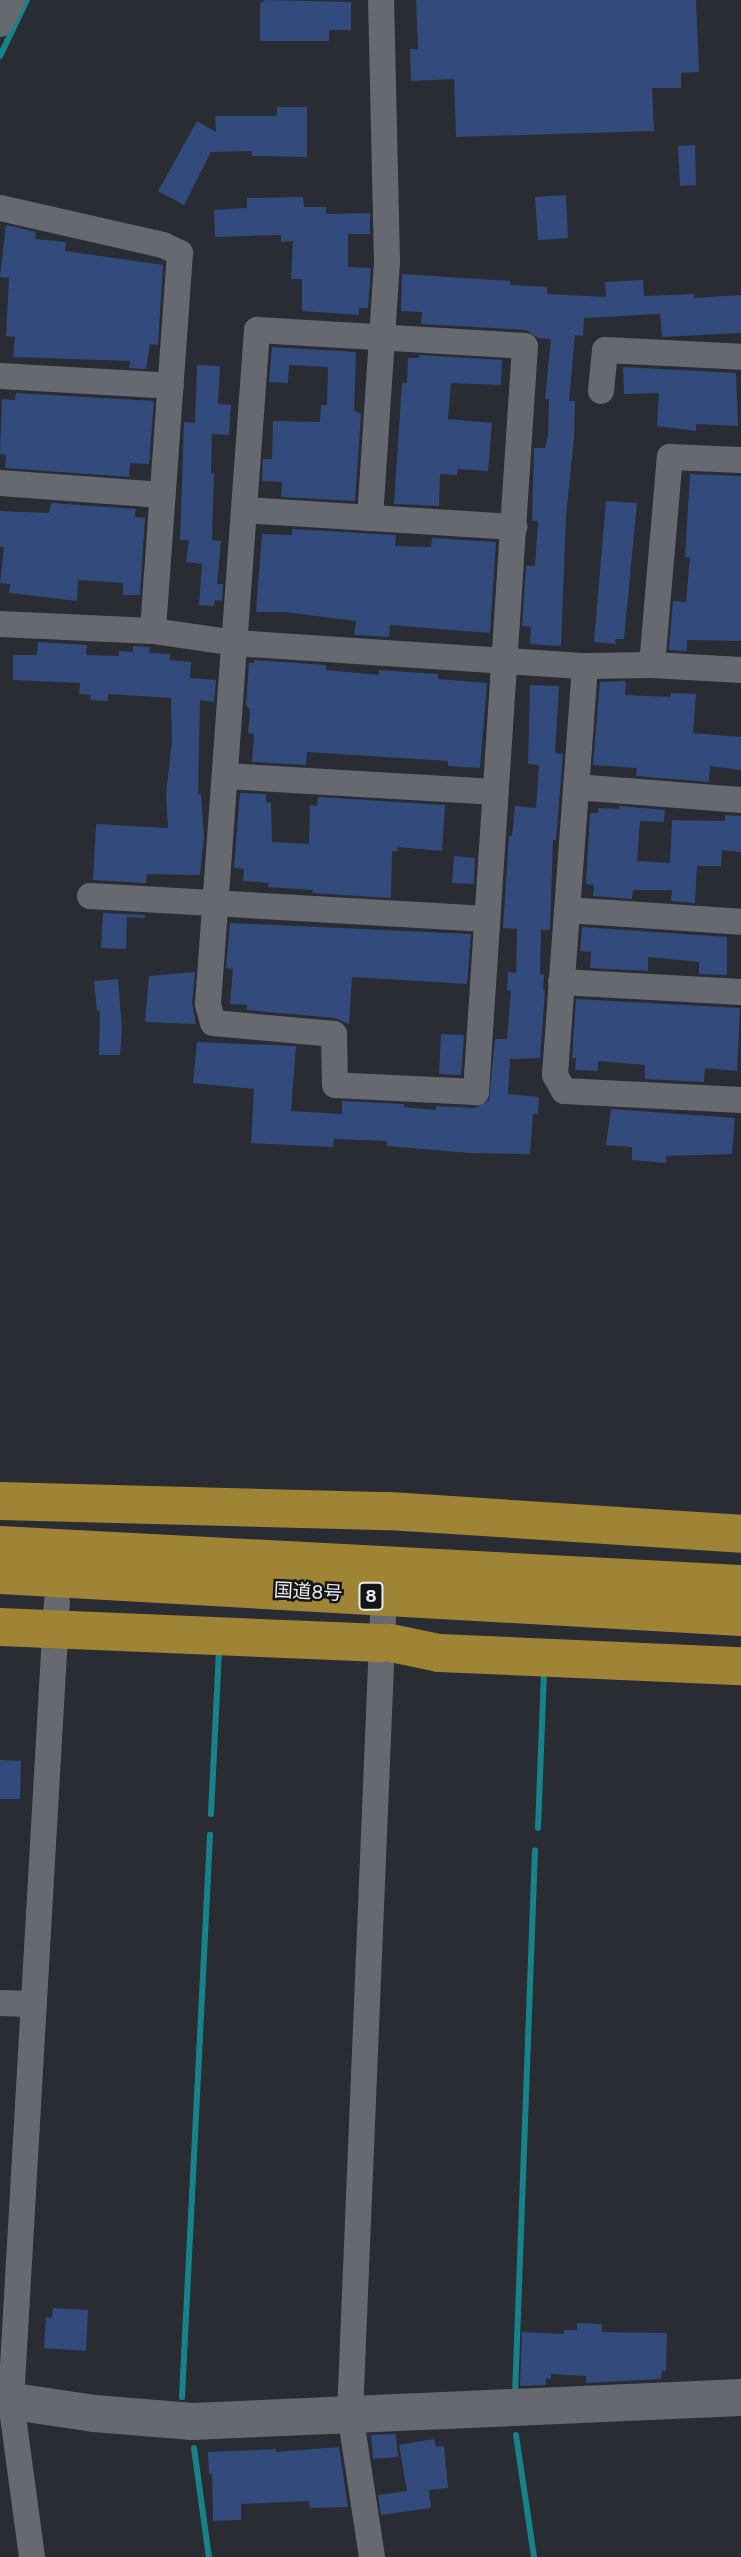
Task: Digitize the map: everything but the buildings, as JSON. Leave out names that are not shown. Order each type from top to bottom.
[{"type":"highway","points":[[0,1501],[60,1516],[324,1511],[495,1517],[741,1534]]},
{"type":"highway","points":[[324,1511],[342,1524],[387,1529],[555,1538],[741,1556]]},
{"type":"highway","name":"国道8号","points":[[0,1545],[741,1584]]},
{"type":"highway","name":"国道8号","points":[[0,1575],[741,1617]]},
{"type":"highway","points":[[0,1627],[57,1616],[385,1634],[741,1638]]},
{"type":"highway","points":[[385,1634],[439,1653],[741,1666]]},
{"type":"street","points":[[0,24],[12,0]]},
{"type":"street","points":[[370,518],[387,262],[382,0]]},
{"type":"street","points":[[0,208],[163,245],[180,253],[153,631]]},
{"type":"street","points":[[257,330],[383,337],[525,346],[476,1092],[335,1085],[334,1034],[213,1023],[208,1004],[257,330]]},
{"type":"street","points":[[601,391],[605,350],[741,357]]},
{"type":"street","points":[[0,376],[171,386]]},
{"type":"street","points":[[652,665],[670,457],[741,460]]},
{"type":"street","points":[[0,483],[163,495]]},
{"type":"street","points":[[244,510],[514,527]]},
{"type":"street","points":[[0,624],[153,631],[235,643],[585,666],[652,665],[741,670]]},
{"type":"street","points":[[585,666],[555,1075],[564,1091],[741,1100]]},
{"type":"street","points":[[225,776],[496,792]]},
{"type":"street","points":[[576,787],[741,800]]},
{"type":"street","points":[[90,896],[487,919]]},
{"type":"street","points":[[567,910],[741,922]]},
{"type":"street","points":[[561,982],[741,992]]},
{"type":"street","points":[[33,2557],[6,2400],[34,2004],[57,1616]]},
{"type":"street","points":[[372,2557],[350,2414],[385,1634]]},
{"type":"street","points":[[0,2003],[34,2004]]},
{"type":"street","points":[[6,2400],[94,2413],[192,2421],[741,2397]]},
{"type":"waterway","points":[[0,56],[27,0]]},
{"type":"waterway","points":[[211,1814],[219,1648]]},
{"type":"waterway","points":[[538,1828],[544,1670]]},
{"type":"waterway","points":[[182,2397],[210,1835]]},
{"type":"waterway","points":[[515,2395],[535,1850]]},
{"type":"waterway","points":[[516,2435],[534,2557]]},
{"type":"waterway","points":[[194,2448],[209,2557]]}]
